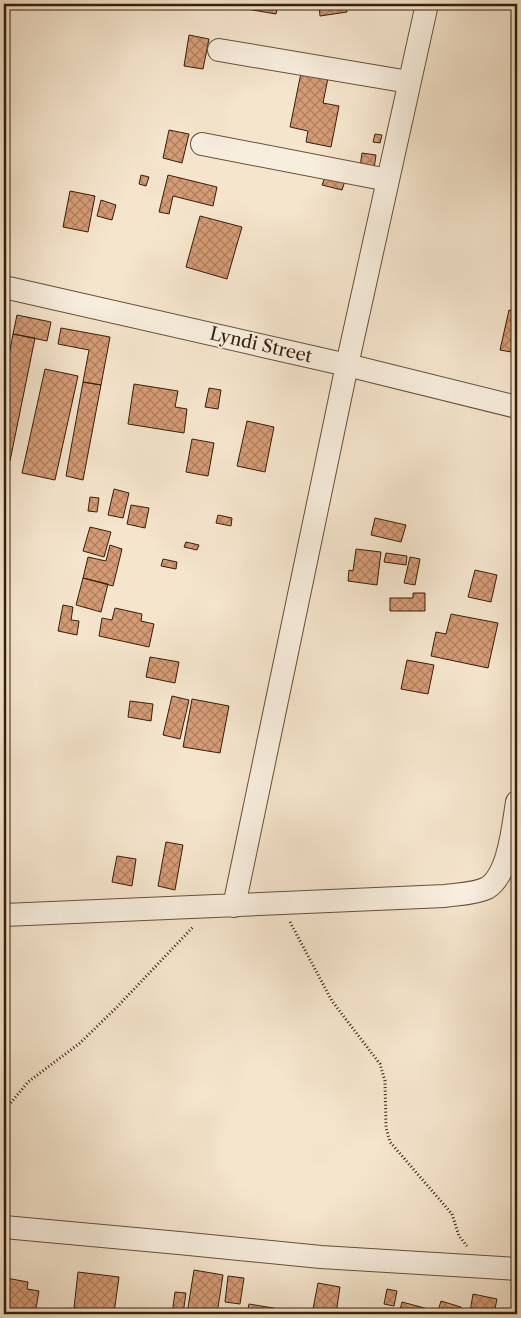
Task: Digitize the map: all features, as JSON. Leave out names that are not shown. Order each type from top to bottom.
[{"type":"street","points":[[223,906],[347,365],[427,4]]},
{"type":"street","points":[[219,50],[410,82]]},
{"type":"street","points":[[202,144],[388,180]]},
{"type":"street","name":"Lyndi Street","points":[[4,288],[347,365],[517,406]]},
{"type":"street","points":[[4,915],[445,896],[472,892],[488,888],[498,877],[504,865],[517,802]]},
{"type":"street","points":[[4,1227],[179,1242],[321,1257],[517,1269]]},
{"type":"path","points":[[281,903],[332,1001],[380,1064],[385,1081],[386,1126],[390,1142],[452,1214],[460,1236],[482,1267]]},
{"type":"path","points":[[4,1110],[28,1082],[80,1042],[223,906]]},
{"type":"building","points":[[242,4],[278,4],[276,14],[241,8]]},
{"type":"building","points":[[319,4],[346,4],[347,12],[320,16]]},
{"type":"building","points":[[189,35],[209,39],[203,69],[184,66]]},
{"type":"building","points":[[301,73],[328,78],[323,103],[339,106],[331,147],[306,142],[308,131],[290,127]]},
{"type":"building","points":[[169,130],[189,134],[182,163],[163,158]]},
{"type":"building","points":[[375,134],[382,135],[380,143],[373,142]]},
{"type":"building","points":[[362,153],[376,155],[374,169],[360,167]]},
{"type":"building","points":[[141,175],[149,177],[146,186],[139,184]]},
{"type":"building","points":[[168,175],[217,187],[213,206],[173,196],[169,214],[159,212]]},
{"type":"building","points":[[326,175],[345,181],[342,190],[322,185]]},
{"type":"building","points":[[70,191],[95,196],[88,232],[63,227]]},
{"type":"building","points":[[101,200],[116,205],[112,220],[97,216]]},
{"type":"building","points":[[200,216],[242,227],[227,279],[186,267]]},
{"type":"building","points":[[509,310],[517,312],[517,353],[500,350]]},
{"type":"building","points":[[4,313],[9,315],[5,336],[4,335]]},
{"type":"building","points":[[17,315],[51,322],[47,341],[13,334]]},
{"type":"building","points":[[61,328],[110,337],[101,385],[83,382],[89,350],[58,344]]},
{"type":"building","points":[[13,334],[35,338],[10,461],[4,460],[4,382]]},
{"type":"building","points":[[45,369],[78,376],[55,480],[22,473]]},
{"type":"building","points":[[83,382],[101,385],[83,480],[66,476]]},
{"type":"building","points":[[134,384],[178,391],[175,407],[187,409],[184,433],[128,424]]},
{"type":"building","points":[[209,388],[221,390],[218,409],[205,407]]},
{"type":"building","points":[[247,421],[274,427],[265,472],[237,466]]},
{"type":"building","points":[[192,439],[214,443],[208,476],[186,472]]},
{"type":"building","points":[[114,489],[129,493],[123,518],[108,515]]},
{"type":"building","points":[[90,497],[99,498],[97,512],[88,511]]},
{"type":"building","points":[[131,505],[149,508],[145,528],[127,524]]},
{"type":"building","points":[[218,515],[232,518],[231,526],[216,523]]},
{"type":"building","points":[[375,518],[406,525],[401,542],[371,535]]},
{"type":"building","points":[[90,527],[111,532],[104,557],[83,551]]},
{"type":"building","points":[[186,542],[199,545],[197,550],[184,547]]},
{"type":"building","points":[[110,545],[122,549],[113,586],[83,578],[88,557],[106,561]]},
{"type":"building","points":[[356,549],[381,552],[377,585],[348,581],[349,570],[353,571]]},
{"type":"building","points":[[386,553],[407,556],[406,565],[384,562]]},
{"type":"building","points":[[410,557],[420,559],[415,585],[404,583]]},
{"type":"building","points":[[163,559],[177,562],[176,569],[161,566]]},
{"type":"building","points":[[475,570],[497,575],[491,602],[468,597]]},
{"type":"building","points":[[83,578],[108,584],[101,612],[76,605]]},
{"type":"building","points":[[413,593],[425,593],[425,611],[390,611],[390,598],[413,598]]},
{"type":"building","points":[[63,605],[73,607],[71,620],[79,621],[77,635],[58,631]]},
{"type":"building","points":[[115,608],[142,614],[141,621],[154,624],[149,647],[99,636],[102,618],[112,620]]},
{"type":"building","points":[[451,614],[498,623],[488,668],[431,656],[436,632],[446,634]]},
{"type":"building","points":[[150,657],[179,662],[175,683],[146,677]]},
{"type":"building","points":[[407,660],[434,665],[428,694],[401,689]]},
{"type":"building","points":[[172,696],[189,700],[180,739],[163,735]]},
{"type":"building","points":[[192,699],[229,706],[220,753],[183,747]]},
{"type":"building","points":[[130,701],[153,704],[151,721],[128,717]]},
{"type":"building","points":[[4,836],[8,837],[4,868]]},
{"type":"building","points":[[166,842],[183,845],[175,890],[158,886]]},
{"type":"building","points":[[117,856],[136,859],[132,886],[112,882]]},
{"type":"building","points":[[194,1270],[223,1275],[217,1314],[187,1314]]},
{"type":"building","points":[[78,1272],[119,1277],[114,1313],[74,1308]]},
{"type":"building","points":[[228,1276],[244,1278],[240,1304],[225,1302]]},
{"type":"building","points":[[6,1278],[28,1282],[27,1289],[39,1291],[35,1314],[4,1314],[4,1285]]},
{"type":"building","points":[[318,1283],[340,1287],[336,1314],[312,1314]]},
{"type":"building","points":[[387,1289],[397,1291],[394,1306],[384,1304]]},
{"type":"building","points":[[175,1292],[186,1293],[183,1314],[172,1314]]},
{"type":"building","points":[[473,1294],[497,1299],[494,1314],[470,1312]]},
{"type":"building","points":[[441,1301],[461,1307],[459,1314],[437,1314]]},
{"type":"building","points":[[402,1302],[432,1310],[430,1314],[399,1314]]},
{"type":"building","points":[[249,1304],[303,1313],[303,1314],[247,1314]]},
{"type":"building","points":[[56,1311],[74,1313],[74,1314],[55,1314]]}]
